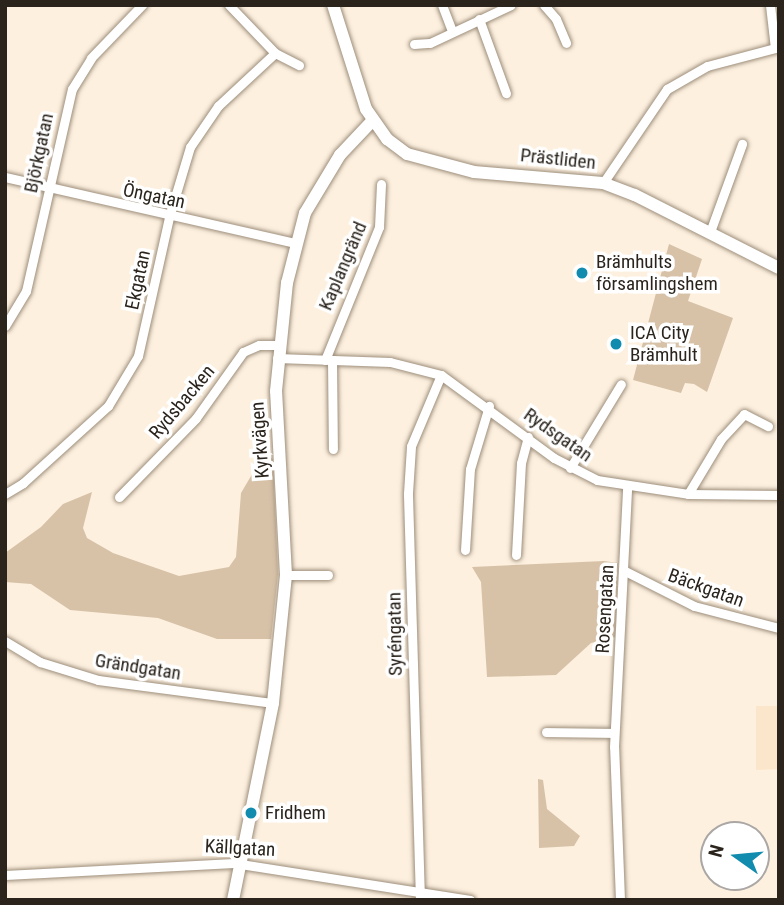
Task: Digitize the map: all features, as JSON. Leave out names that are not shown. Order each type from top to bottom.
[{"type":"street","name":"Björkgatan","points":[[5,326],[26,291],[67,104],[80,73],[142,5]]},
{"type":"street","points":[[229,5],[275,53],[299,65]]},
{"type":"street","points":[[333,5],[373,121]]},
{"type":"street","points":[[442,5],[452,31]]},
{"type":"street","points":[[414,44],[430,43],[511,5]]},
{"type":"street","points":[[544,5],[556,19],[566,43]]},
{"type":"street","points":[[603,183],[667,89],[707,66],[777,47],[770,5]]},
{"type":"street","points":[[479,19],[506,93]]},
{"type":"street","name":"Ekgatan","points":[[5,494],[42,467],[108,406],[138,356],[182,164],[204,124],[275,53]]},
{"type":"street","name":"Prästliden","points":[[373,121],[407,154],[426,162],[474,172],[603,183],[710,232],[779,268]]},
{"type":"street","name":"Kyrkvägen","points":[[233,900],[273,703],[286,575],[277,358],[296,243],[305,213],[329,172],[373,121]]},
{"type":"street","points":[[710,232],[742,144]]},
{"type":"street","name":"Öngatan","points":[[5,177],[169,218],[296,243]]},
{"type":"street","name":"Kaplangränd","points":[[329,360],[379,227],[381,184]]},
{"type":"street","name":"Rydsbacken","points":[[119,498],[197,418],[243,352],[259,345],[279,345]]},
{"type":"street","name":"Rydsgatan","points":[[277,358],[390,362],[441,375],[489,406],[570,468],[627,487],[688,494],[779,495]]},
{"type":"street","points":[[329,360],[333,449]]},
{"type":"street","name":"Syréngatan","points":[[420,895],[408,493],[411,446],[441,375]]},
{"type":"street","points":[[570,468],[621,384]]},
{"type":"street","points":[[465,550],[470,469],[489,406]]},
{"type":"street","points":[[688,494],[716,447],[744,414],[768,426]]},
{"type":"street","points":[[516,555],[521,463],[528,437]]},
{"type":"street","name":"Rosengatan","points":[[620,900],[614,733],[625,571],[627,487]]},
{"type":"street","name":"Bäckgatan","points":[[625,571],[694,606],[779,628]]},
{"type":"street","points":[[286,575],[328,575]]},
{"type":"street","name":"Grändgatan","points":[[5,641],[40,662],[81,676],[273,703]]},
{"type":"street","points":[[546,732],[614,733]]},
{"type":"street","name":"Källgatan","points":[[5,875],[240,863],[420,895],[470,900]]},
{"type":"shaded area","points":[[669,244],[702,259],[688,301],[733,318],[707,392],[694,384],[685,383],[681,393],[633,380]]},
{"type":"shaded area","points":[[264,454],[273,459],[278,574],[271,639],[217,639],[158,618],[70,610],[31,584],[5,582],[5,553],[41,527],[63,504],[92,492],[83,528],[87,538],[113,553],[179,576],[229,567],[236,557],[241,493]]},
{"type":"shaded area","points":[[604,561],[618,563],[615,637],[591,643],[556,675],[487,677],[481,582],[472,567]]},
{"type":"shaded area","points":[[756,706],[779,706],[779,769],[756,770]]},
{"type":"shaded area","points":[[538,779],[543,780],[547,809],[580,836],[574,846],[539,848]]},
{"type":"place","name":"Brämhults församlingshem","points":[[582,273]]},
{"type":"place","name":"ICA City Brämhult","points":[[616,344]]},
{"type":"place","name":"Fridhem","points":[[251,813]]}]
